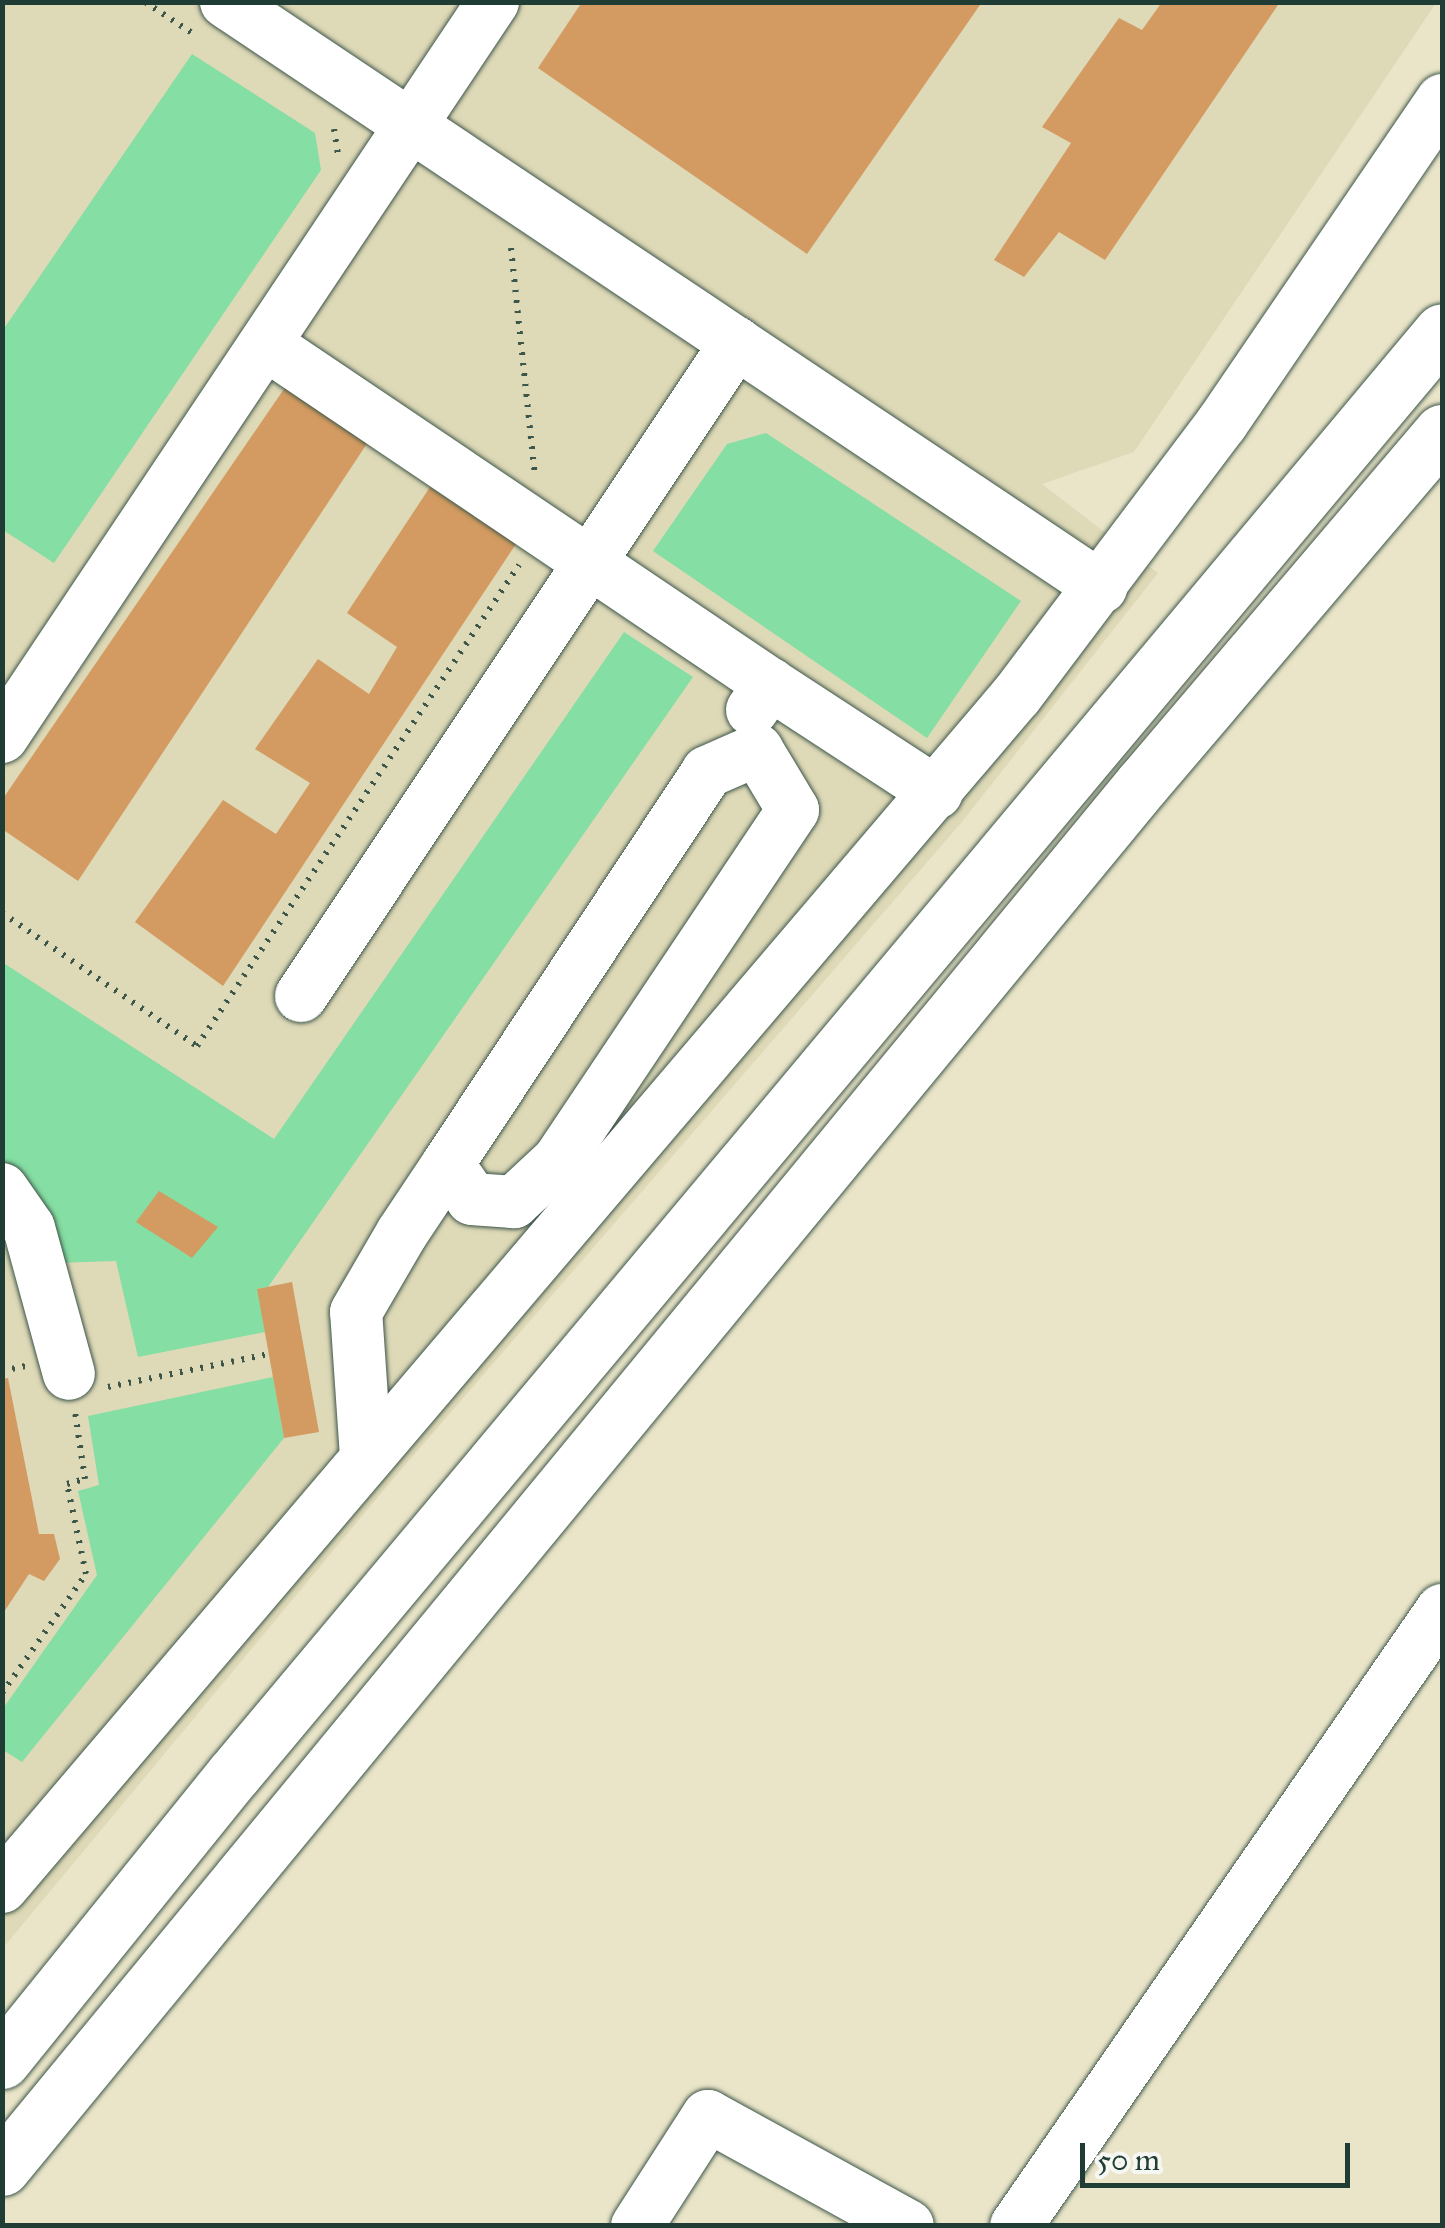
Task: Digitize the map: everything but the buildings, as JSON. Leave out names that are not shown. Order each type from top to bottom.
[{"type":"main road","points":[[2,2061],[373,1607],[1442,331]]},
{"type":"main road","points":[[2,2168],[1144,782],[1442,432]]},
{"type":"street","points":[[2,736],[493,2]]},
{"type":"street","points":[[218,24],[411,126],[1101,587]]},
{"type":"street","points":[[2,1887],[937,793],[1101,587],[1442,100]]},
{"type":"street","points":[[301,996],[736,342]]},
{"type":"street","points":[[267,345],[544,509],[588,564],[937,793]]},
{"type":"street","points":[[732,761],[735,734],[770,684]]},
{"type":"street","points":[[366,1457],[356,1312],[448,1164],[707,772],[757,750],[793,810],[571,1144],[514,1202],[472,1199],[448,1164]]},
{"type":"street","points":[[2,1188],[29,1228],[71,1384]]},
{"type":"street","points":[[1016,2226],[1442,1610]]},
{"type":"street","points":[[637,2226],[708,2116],[908,2226]]},
{"type":"path","points":[[146,2],[218,24]]},
{"type":"path","points":[[321,120],[337,131],[338,174]]},
{"type":"path","points":[[494,237],[526,259]]},
{"type":"path","points":[[2,913],[197,1046],[544,509],[535,478],[510,248]]},
{"type":"path","points":[[520,468],[535,478],[544,509]]},
{"type":"path","points":[[2,1693],[86,1574],[67,1484],[86,1479],[71,1384],[269,1354]]},
{"type":"shaded area","points":[[3,3],[1436,3],[1134,452],[1042,484],[1158,573],[961,823],[387,1486],[3,1948]]},
{"type":"green space","points":[[192,54],[315,133],[321,170],[54,563],[3,530],[3,330]]},
{"type":"green space","points":[[766,433],[1021,601],[927,738],[653,551],[727,444]]},
{"type":"green space","points":[[624,632],[693,677],[268,1287],[258,1289],[265,1332],[138,1357],[116,1261],[54,1263],[3,1168],[2,962],[274,1139]]},
{"type":"green space","points":[[273,1377],[284,1438],[22,1762],[3,1750],[2,1710],[97,1575],[78,1491],[99,1485],[88,1416]]}]
